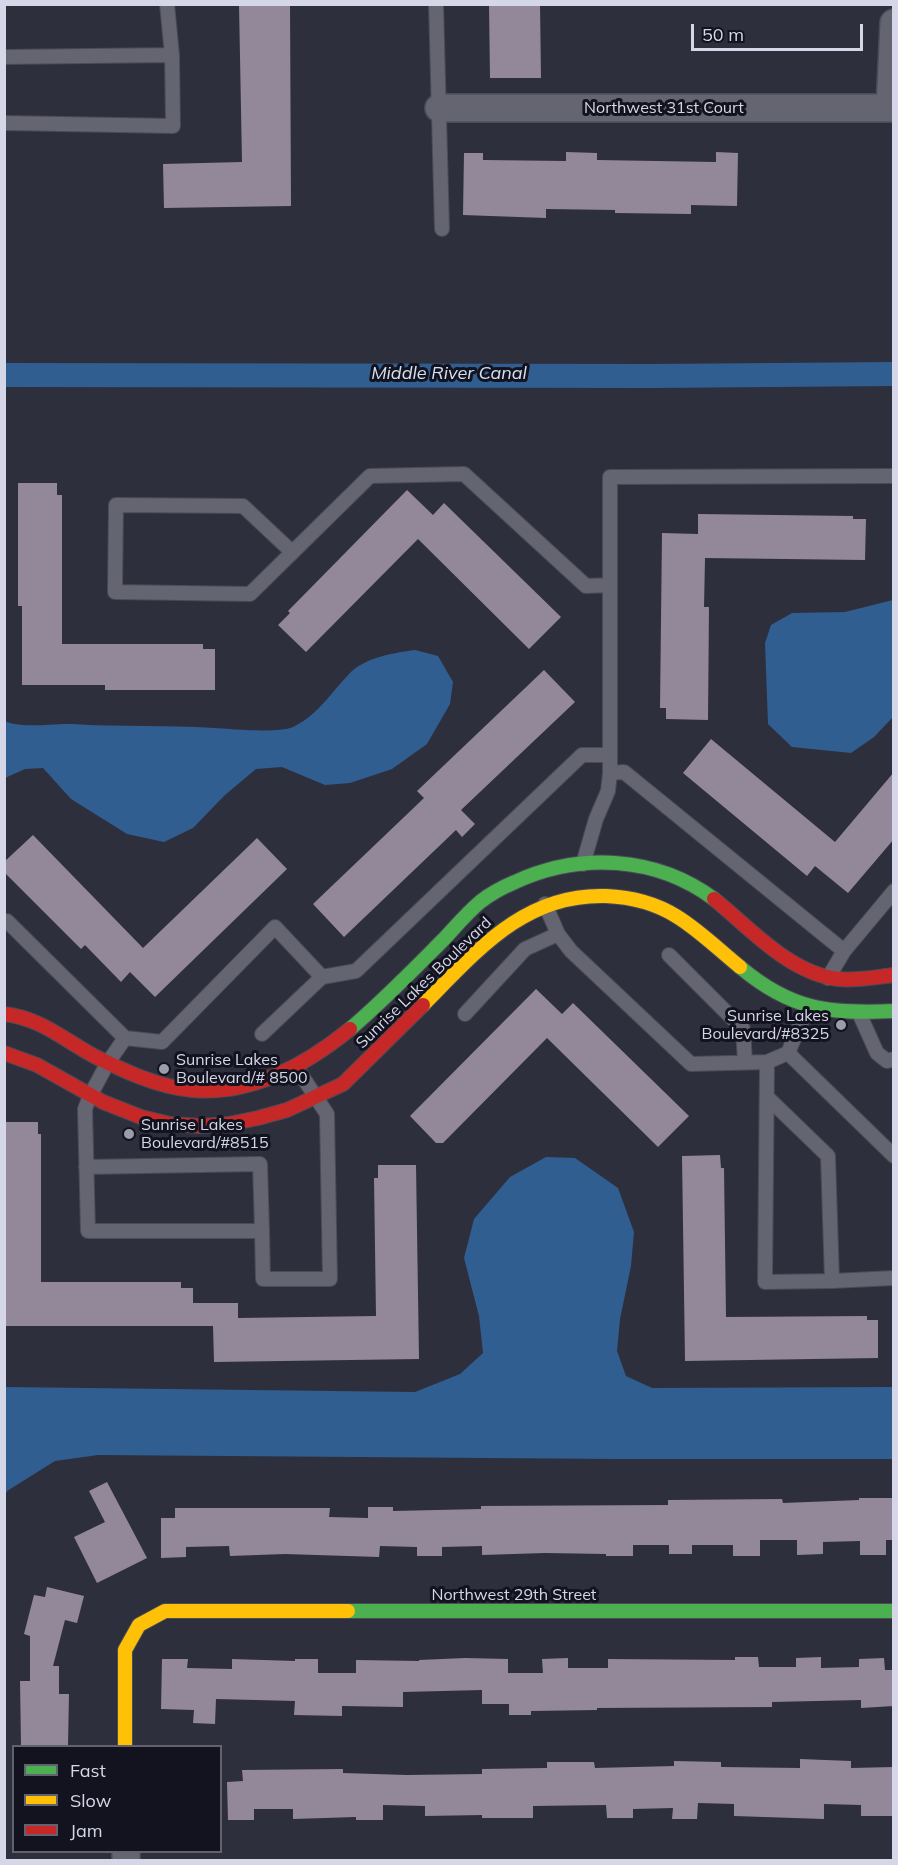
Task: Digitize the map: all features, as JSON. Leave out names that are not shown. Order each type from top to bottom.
[{"type":"street","name":"Northwest 31st Court","points":[[439,108],[890,108],[894,23]]},
{"type":"street","name":"Sunrise Lakes Boulevard","points":[[4,1014],[25,1017],[107,1064],[143,1079],[194,1090],[222,1089],[257,1083],[296,1067],[341,1039],[483,900],[514,881],[539,890],[584,879],[609,862],[662,871],[691,883],[775,950],[802,967],[833,1012],[894,1011]]},
{"type":"street","name":"Sunrise Lakes Boulevard","points":[[4,1053],[45,1068],[112,1107],[160,1121],[193,1126],[221,1126],[276,1115],[318,1099],[343,1084],[483,945],[509,924],[530,912],[547,869],[584,879],[612,897],[641,901],[666,910],[705,937],[743,970],[786,998],[821,993],[850,979],[894,975]]},
{"type":"street","name":"Northwest 29th Street","points":[[126,1745],[125,1650],[139,1625],[165,1611],[894,1611]]},
{"type":"lane","points":[[4,123],[173,126],[172,55],[167,4]]},
{"type":"lane","points":[[436,4],[442,229]]},
{"type":"lane","points":[[4,57],[172,55]]},
{"type":"lane","points":[[292,552],[243,506],[116,505],[115,592],[250,594],[370,476],[464,474],[586,586],[610,585]]},
{"type":"lane","points":[[584,879],[596,819],[608,791],[610,773],[610,477],[894,476]]},
{"type":"lane","points":[[262,1034],[322,977],[357,971],[582,755],[609,755]]},
{"type":"lane","points":[[610,773],[624,772],[844,951]]},
{"type":"lane","points":[[539,890],[558,934],[571,951],[691,1064],[767,1062],[788,1053],[801,1022],[821,993],[844,951],[894,891]]},
{"type":"lane","points":[[7,921],[125,1038],[162,1042],[275,927],[322,977]]},
{"type":"lane","points":[[465,1014],[525,949],[558,934]]},
{"type":"lane","points":[[669,955],[744,1029],[745,1062]]},
{"type":"lane","points":[[859,1013],[877,1053],[887,1061],[894,1059]]},
{"type":"lane","points":[[125,1038],[107,1064],[85,1109],[88,1231],[262,1231]]},
{"type":"lane","points":[[788,1053],[894,1156]]},
{"type":"lane","points":[[767,1062],[765,1282],[894,1278]]},
{"type":"lane","points":[[86,1167],[260,1164],[263,1279],[330,1279],[327,1114],[296,1067]]},
{"type":"lane","points":[[767,1097],[828,1156],[832,1281]]},
{"type":"water","points":[[893,600],[893,717],[874,737],[851,753],[792,747],[768,724],[765,643],[771,625],[792,613],[845,612]]},
{"type":"water","points":[[415,650],[438,656],[453,682],[450,704],[427,744],[392,769],[350,783],[325,785],[282,767],[256,769],[225,795],[193,828],[164,842],[127,834],[71,799],[43,768],[25,769],[5,778],[5,721],[19,725],[72,724],[279,730],[304,721],[357,667],[381,656]]},
{"type":"water","points":[[546,1157],[575,1158],[618,1188],[634,1232],[631,1266],[620,1319],[617,1351],[626,1376],[652,1388],[893,1387],[893,1459],[98,1455],[55,1461],[7,1491],[5,1496],[5,1387],[415,1392],[460,1374],[483,1353],[479,1316],[464,1258],[474,1219],[510,1177]]},
{"type":"building","points":[[239,4],[290,4],[291,206],[164,208],[163,164],[242,162]]},
{"type":"building","points":[[489,4],[540,4],[541,78],[490,78]]},
{"type":"building","points":[[566,152],[597,153],[597,160],[716,162],[716,152],[738,153],[737,206],[691,205],[691,214],[546,209],[546,218],[463,215],[464,153],[483,153],[483,160],[566,161]]},
{"type":"building","points":[[18,483],[57,483],[57,495],[62,495],[62,644],[203,644],[203,649],[215,649],[215,690],[105,690],[105,685],[22,685],[22,606],[18,606]]},
{"type":"building","points":[[407,490],[433,515],[444,503],[561,617],[529,649],[418,539],[306,652],[278,625],[290,613],[288,611]]},
{"type":"building","points":[[698,514],[853,516],[853,519],[866,519],[865,560],[705,558],[704,607],[709,607],[708,720],[666,719],[666,708],[660,708],[662,533],[698,534]]},
{"type":"building","points":[[544,670],[575,702],[461,810],[475,824],[462,837],[456,830],[344,937],[313,904],[424,798],[417,791]]},
{"type":"building","points":[[711,739],[835,842],[894,772],[894,839],[848,893],[815,866],[807,876],[683,773]]},
{"type":"building","points":[[33,835],[143,948],[257,838],[287,869],[155,997],[130,972],[121,982],[85,945],[81,949],[4,872],[4,862]]},
{"type":"building","points":[[536,989],[562,1014],[573,1003],[689,1116],[658,1147],[547,1038],[443,1143],[436,1143],[410,1116]]},
{"type":"building","points":[[4,1122],[38,1122],[38,1134],[41,1134],[41,1282],[181,1282],[181,1288],[193,1288],[193,1303],[238,1303],[238,1318],[376,1316],[374,1178],[378,1178],[378,1165],[416,1165],[419,1359],[214,1362],[213,1326],[4,1326]]},
{"type":"building","points":[[720,1155],[721,1168],[724,1168],[726,1317],[867,1316],[867,1320],[878,1320],[878,1358],[685,1361],[682,1156]]},
{"type":"building","points":[[107,1482],[147,1558],[97,1583],[74,1537],[105,1522],[89,1491]]},
{"type":"building","points":[[859,1498],[894,1498],[894,1540],[886,1540],[886,1555],[860,1555],[860,1541],[823,1542],[823,1554],[797,1555],[797,1540],[760,1540],[760,1556],[733,1556],[733,1545],[692,1545],[692,1554],[669,1554],[669,1545],[633,1545],[633,1556],[545,1553],[482,1555],[482,1546],[442,1547],[442,1556],[417,1556],[417,1547],[380,1546],[379,1557],[285,1554],[230,1556],[229,1546],[186,1547],[186,1557],[161,1558],[161,1518],[175,1518],[175,1508],[330,1508],[329,1517],[368,1518],[368,1507],[393,1507],[393,1511],[481,1509],[481,1506],[668,1505],[668,1500],[782,1499],[783,1503],[859,1500]]},
{"type":"building","points":[[47,1587],[84,1596],[77,1623],[65,1620],[53,1666],[59,1666],[59,1694],[69,1694],[68,1745],[21,1745],[20,1681],[30,1681],[30,1636],[24,1634],[34,1595],[45,1597]]},
{"type":"building","points":[[735,1657],[758,1657],[759,1667],[796,1667],[796,1658],[821,1657],[821,1668],[859,1667],[859,1659],[884,1658],[885,1670],[894,1670],[894,1706],[861,1708],[861,1700],[772,1702],[772,1707],[597,1708],[597,1710],[531,1711],[531,1715],[509,1715],[509,1704],[482,1704],[482,1690],[403,1692],[403,1707],[342,1706],[342,1716],[294,1715],[295,1701],[216,1699],[215,1724],[193,1723],[194,1710],[161,1709],[162,1659],[188,1659],[187,1668],[232,1669],[232,1659],[295,1661],[295,1659],[318,1659],[318,1673],[356,1673],[356,1660],[508,1659],[508,1673],[543,1673],[542,1659],[568,1658],[568,1668],[608,1668],[608,1659],[735,1660]]},
{"type":"building","points":[[800,1759],[851,1761],[851,1768],[894,1767],[894,1816],[861,1816],[861,1805],[824,1804],[824,1819],[734,1816],[734,1804],[698,1803],[697,1819],[672,1819],[673,1808],[633,1809],[633,1818],[607,1818],[606,1805],[533,1806],[533,1818],[482,1818],[482,1815],[425,1816],[425,1806],[383,1805],[383,1820],[356,1820],[356,1817],[293,1819],[293,1809],[254,1809],[254,1820],[228,1820],[227,1782],[243,1781],[242,1770],[343,1769],[343,1773],[482,1774],[482,1769],[547,1768],[547,1762],[594,1762],[595,1768],[674,1766],[674,1761],[721,1762],[721,1767],[800,1768]]},
{"type":"waterway","name":"Middle River Canal","points":[[4,375],[894,374]]},
{"type":"traffic: fast","points":[[350,1029],[398,985],[480,902],[492,893],[540,872],[591,863],[617,863],[643,867],[668,874],[714,899]]},
{"type":"traffic: fast","points":[[740,967],[776,992],[794,1001],[830,1010],[894,1011]]},
{"type":"traffic: fast","points":[[348,1611],[894,1611]]},
{"type":"traffic: slow","points":[[423,1005],[462,965],[504,930],[526,915],[550,904],[577,898],[606,896],[633,899],[659,908],[693,927],[740,967]]},
{"type":"traffic: slow","points":[[125,1745],[125,1650],[139,1625],[165,1611],[348,1611]]},
{"type":"traffic: jam","points":[[714,899],[771,948],[803,968],[838,979],[894,975]]},
{"type":"traffic: jam","points":[[4,1053],[37,1065],[103,1102],[141,1117],[170,1124],[200,1126],[229,1124],[287,1110],[343,1084],[423,1005]]},
{"type":"traffic: jam","points":[[4,1014],[29,1020],[51,1030],[94,1056],[129,1073],[167,1086],[192,1090],[235,1088],[277,1075],[315,1054],[350,1029]]},
{"type":"place","name":"Sunrise Lakes Boulevard/#8325","points":[[841,1025]]},
{"type":"place","name":"Sunrise Lakes Boulevard/# 8500","points":[[164,1069]]},
{"type":"place","name":"Sunrise Lakes Boulevard/#8515","points":[[129,1134]]}]
